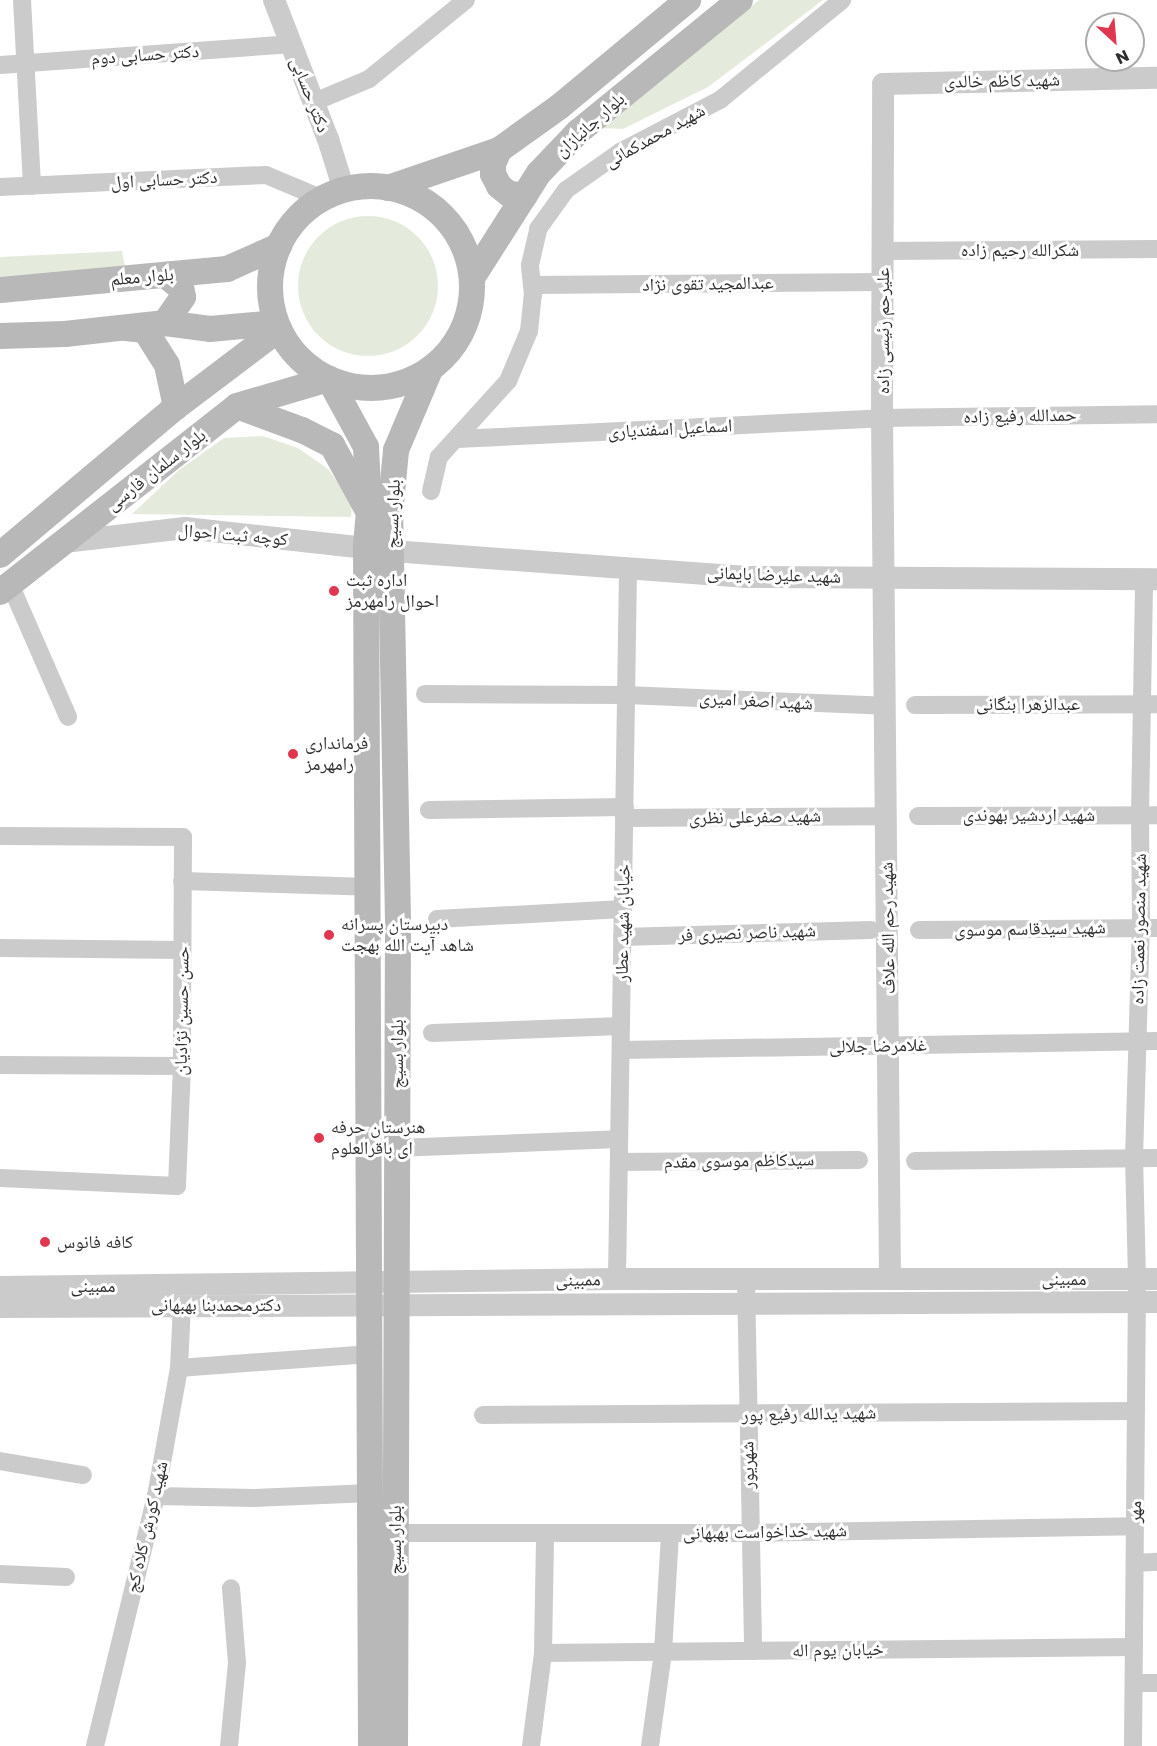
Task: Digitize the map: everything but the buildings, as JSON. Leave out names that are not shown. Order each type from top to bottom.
[{"type":"main road","name":"بلوار جانبازان","points":[[388,188],[499,150],[559,107],[688,0]]},
{"type":"main road","name":"بلوار جانبازان","points":[[472,278],[540,173],[578,132],[740,0]]},
{"type":"main road","points":[[499,150],[493,164],[493,174],[499,186],[509,194],[525,195]]},
{"type":"main road","points":[[366,187],[388,188],[413,196],[435,210],[453,229],[466,252],[472,278],[471,304],[463,329],[449,351],[429,369],[406,382],[381,388],[354,387],[329,380],[306,366],[289,346],[277,326],[270,297],[271,271],[279,246],[290,227],[305,211],[333,195],[366,187]]},
{"type":"main road","name":"بلوار معلم","points":[[0,290],[227,269],[279,246]]},
{"type":"main road","points":[[165,275],[181,288],[183,297],[165,323]]},
{"type":"main road","points":[[0,336],[65,334],[165,323],[210,329],[277,326]]},
{"type":"main road","name":"بلوار سلمان فارسی","points":[[0,555],[176,407],[277,326]]},
{"type":"main road","points":[[120,327],[145,330],[167,365],[176,407]]},
{"type":"main road","name":"بلوار بسیج","points":[[395,1746],[397,957],[390,514],[396,450],[429,369]]},
{"type":"main road","name":"بلوار سلمان فارسی","points":[[5,588],[237,406],[329,380]]},
{"type":"main road","name":"بلوار بسیج","points":[[329,380],[366,447],[369,511],[366,548],[371,1746]]},
{"type":"main road","points":[[237,406],[302,430],[332,445],[369,511]]},
{"type":"main road","points":[[366,447],[380,443],[396,450]]},
{"type":"main road","points":[[368,956],[397,957]]},
{"type":"street","points":[[22,0],[32,186]]},
{"type":"street","name":"دکتر حسابی","points":[[274,0],[314,102],[333,195]]},
{"type":"street","points":[[314,102],[369,79],[466,0]]},
{"type":"street","name":"شهید محمدکمائی","points":[[431,491],[439,457],[508,381],[529,331],[532,285],[530,265],[538,229],[566,190],[620,152],[720,100],[842,0]]},
{"type":"street","name":"دکتر حسابی دوم","points":[[0,64],[290,44]]},
{"type":"street","name":"شهید کاظم خالدی","points":[[883,84],[1157,78]]},
{"type":"street","name":"علیرحم رئیسی زاده","points":[[883,84],[884,578]]},
{"type":"street","name":"دکتر حسابی اول","points":[[0,187],[266,175],[333,195]]},
{"type":"street","name":"شکرالله رحیم زاده","points":[[883,251],[1157,249]]},
{"type":"street","name":"عبدالمجید تقوی نژاد","points":[[532,285],[883,282]]},
{"type":"street","name":"حمدالله رفیع زاده","points":[[882,418],[1157,414]]},
{"type":"street","name":"اسماعیل اسفندیاری","points":[[457,439],[882,418]]},
{"type":"street","name":"کوچه ثبت احوال","points":[[64,542],[185,528],[366,548]]},
{"type":"street","name":"شهید علیرضا بایمانی","points":[[392,551],[747,577],[1151,579]]},
{"type":"street","name":"خیابان شهید عطار","points":[[617,1279],[628,567]]},
{"type":"street","name":"شهید رحم الله علاف","points":[[884,578],[890,1279]]},
{"type":"street","name":"شهید منصور نعمت زاده","points":[[1147,1279],[1134,1158],[1136,1041],[1149,928],[1151,579]]},
{"type":"street","points":[[5,588],[68,717]]},
{"type":"street","name":"شهید اصغر امیری","points":[[425,694],[626,695],[885,706]]},
{"type":"street","name":"عبدالزهرا بنگانی","points":[[915,705],[1149,704]]},
{"type":"street","name":"شهید صفرعلی نظری","points":[[429,810],[886,816]]},
{"type":"street","name":"شهید اردشیر بهوندی","points":[[918,816],[1148,815]]},
{"type":"street","name":"حسن حسین نژادیان","points":[[0,836],[183,837],[182,1066],[177,1186],[0,1178]]},
{"type":"street","points":[[182,881],[369,887]]},
{"type":"street","points":[[437,919],[623,909]]},
{"type":"street","name":"شهید سیدقاسم موسوی","points":[[919,930],[1149,928]]},
{"type":"street","name":"شهید ناصر نصیری فر","points":[[622,937],[871,930]]},
{"type":"street","points":[[0,948],[182,950]]},
{"type":"street","points":[[432,1033],[621,1026]]},
{"type":"street","name":"غلامرضا جلالی","points":[[621,1050],[1157,1041]]},
{"type":"street","points":[[0,1065],[182,1066]]},
{"type":"street","points":[[397,1148],[618,1139]]},
{"type":"street","points":[[915,1161],[1157,1158]]},
{"type":"street","name":"سیدکاظم موسوی مقدم","points":[[619,1162],[860,1160]]},
{"type":"street","name":"ممبینی","points":[[396,1293],[617,1279],[1147,1279]]},
{"type":"street","name":"شهریور","points":[[746,1279],[753,1651]]},
{"type":"street","name":"مهر","points":[[1133,1746],[1136,1411],[1147,1302],[1147,1279]]},
{"type":"street","name":"ممبینی","points":[[0,1287],[369,1293]]},
{"type":"street","name":"ممبینی","points":[[396,1293],[747,1303],[1147,1302]]},
{"type":"street","name":"دکترمحمدبنا بهبهانی","points":[[0,1307],[182,1305],[396,1293]]},
{"type":"street","name":"شهید کورش کلاه کج","points":[[95,1746],[156,1496],[179,1368],[182,1305]]},
{"type":"street","points":[[179,1368],[370,1354]]},
{"type":"street","name":"شهید یدالله رفیع پور","points":[[483,1415],[1136,1411]]},
{"type":"street","points":[[0,1461],[83,1475]]},
{"type":"street","points":[[156,1496],[254,1498],[370,1493]]},
{"type":"street","name":"شهید خداخواست بهبهانی","points":[[395,1533],[749,1533],[1135,1526]]},
{"type":"street","points":[[650,1746],[663,1652],[670,1533]]},
{"type":"street","points":[[531,1746],[543,1653],[545,1534]]},
{"type":"street","points":[[1135,1563],[1157,1562]]},
{"type":"street","points":[[0,1574],[66,1577]]},
{"type":"street","points":[[229,1746],[237,1664],[231,1588]]},
{"type":"street","name":"خیابان یوم اله","points":[[543,1653],[1134,1647]]},
{"type":"street","points":[[1134,1683],[1157,1683]]},
{"type":"green space","points":[[759,0],[823,0],[708,87],[623,129],[600,128]]},
{"type":"green space","points":[[368,216],[395,221],[417,237],[433,259],[438,286],[433,313],[417,335],[395,351],[368,356],[341,351],[319,335],[303,313],[298,286],[303,259],[319,237],[341,221]]},
{"type":"green space","points":[[122,251],[126,272],[0,282],[0,257]]},
{"type":"green space","points":[[263,436],[298,448],[328,469],[352,502],[351,517],[132,514],[179,470],[224,438]]},
{"type":"place","name":"اداره ثبت احوال رامهرمز","points":[[334,591]]},
{"type":"place","name":"فرمانداری رامهرمز","points":[[293,754]]},
{"type":"place","name":"دبیرستان پسرانه شاهد آیت الله بهجت","points":[[329,935]]},
{"type":"place","name":"هنرستان حرفه ای باقرالعلوم","points":[[319,1138]]},
{"type":"place","name":"کافه فانوس","points":[[45,1242]]}]
